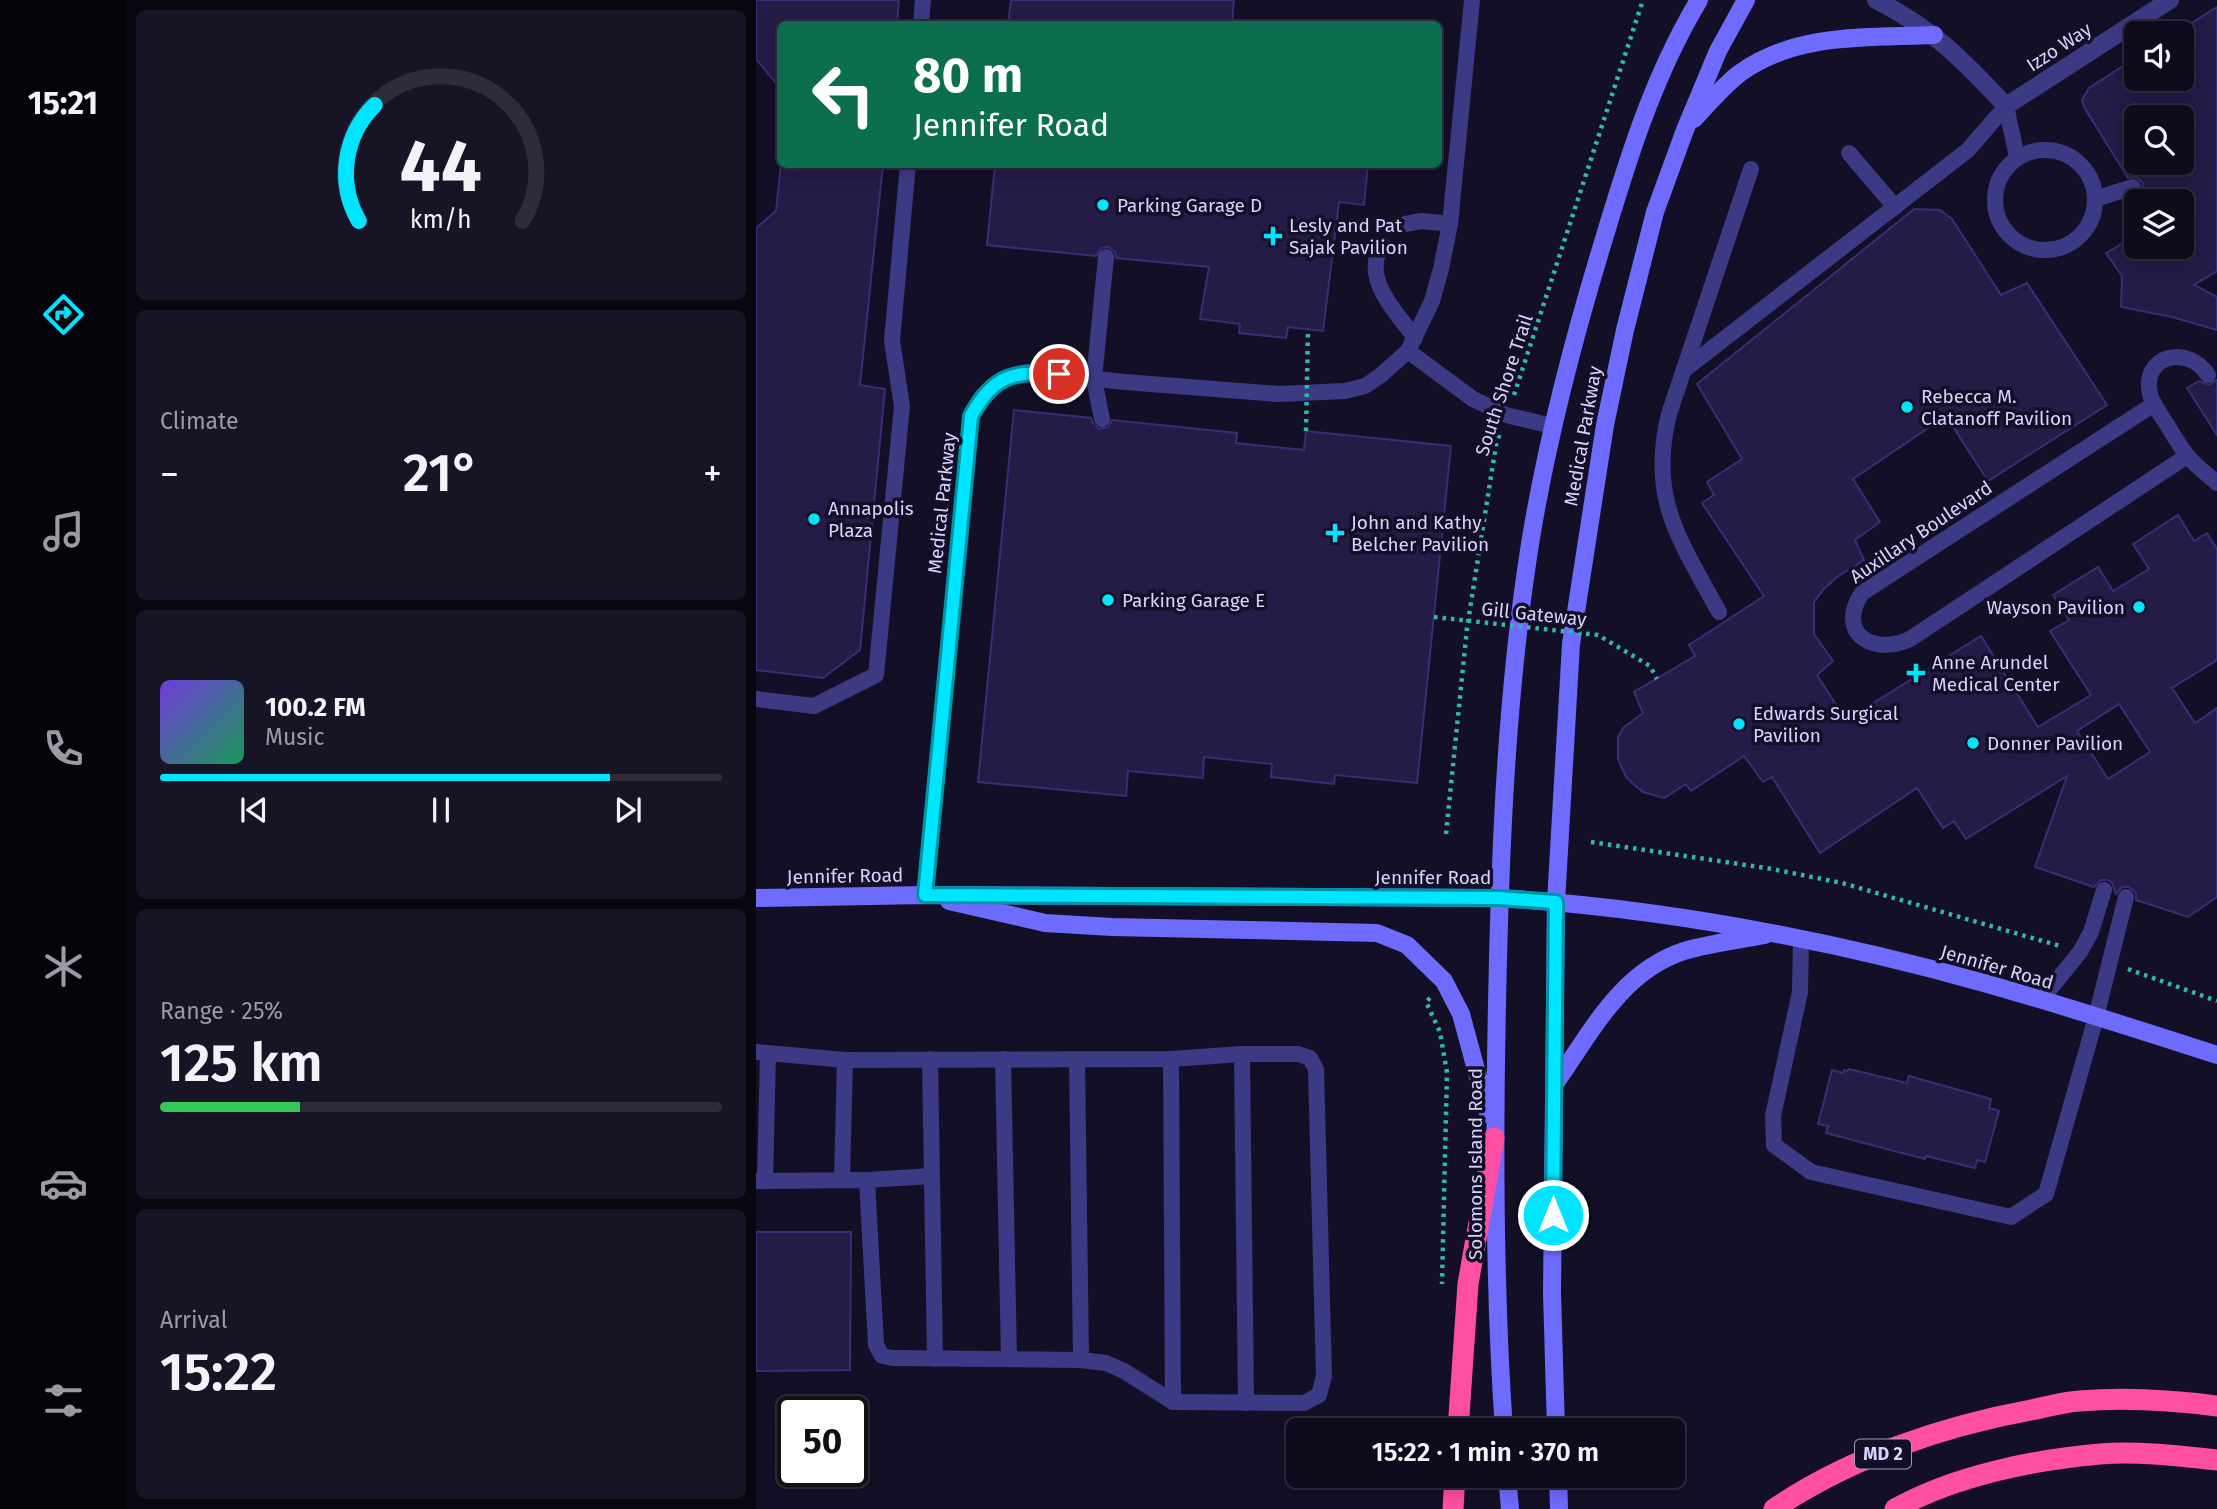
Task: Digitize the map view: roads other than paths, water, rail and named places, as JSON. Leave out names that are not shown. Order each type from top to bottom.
[{"type":"highway","points":[[1459,1418],[1468,1284],[1494,1138]]},
{"type":"highway","name":"MD 2","points":[[1774,1509],[1851,1466],[1923,1438],[2000,1415],[2090,1401],[2179,1401],[2217,1406]]},
{"type":"highway","points":[[1895,1509],[1923,1494],[2017,1466],[2101,1454],[2217,1460]]},
{"type":"highway","points":[[1452,1509],[1454,1488]]},
{"type":"main road","name":"Medical Parkway","points":[[1499,898],[1508,732],[1517,645],[1530,544],[1552,426],[1628,159],[1659,77],[1699,0]]},
{"type":"main road","name":"Medical Parkway","points":[[1556,902],[1571,644],[1605,425],[1625,330],[1655,212],[1685,130],[1718,51],[1746,0]]},
{"type":"main road","points":[[1685,130],[1719,92],[1742,72],[1792,47],[1853,37],[1934,35]]},
{"type":"main road","points":[[925,895],[1045,923],[1377,933],[1407,945],[1444,981],[1461,1014],[1494,1138]]},
{"type":"main road","name":"Jennifer Road","points":[[756,898],[925,895],[1499,898],[1556,902],[1801,940],[1971,980],[2217,1055]]},
{"type":"main road","name":"Solomons Island Road","points":[[1499,898],[1494,1138],[1503,1418]]},
{"type":"main road","points":[[1556,902],[1552,1293],[1556,1418]]},
{"type":"main road","points":[[1554,1085],[1620,992],[1656,963],[1686,951],[1774,934]]},
{"type":"main road","points":[[1508,1488],[1510,1509]]},
{"type":"main road","points":[[1558,1488],[1559,1509]]},
{"type":"street","points":[[1876,0],[1909,17],[1934,35],[1961,58],[2006,106]]},
{"type":"street","name":"Izzo Way","points":[[2006,106],[2170,0]]},
{"type":"lane","points":[[921,21],[923,0]]},
{"type":"lane","name":"Medical Parkway","points":[[925,895],[971,416],[982,396],[1000,380],[1027,372],[1278,394],[1345,391],[1364,386],[1412,344],[1432,301],[1450,224],[1472,0]]},
{"type":"lane","points":[[2006,106],[2017,158]]},
{"type":"lane","points":[[1683,371],[1968,150],[2006,106]]},
{"type":"lane","points":[[2046,150],[2074,158],[2092,181],[2095,198],[2091,220],[2083,234],[2060,248],[2044,250],[2017,243],[2008,235],[1997,218],[1994,197],[1998,180],[2006,167],[2017,158],[2031,151],[2046,150]]},
{"type":"lane","points":[[1849,153],[1895,207]]},
{"type":"lane","points":[[756,699],[814,706],[876,675],[902,406],[892,341],[908,168]]},
{"type":"lane","points":[[1719,612],[1673,527],[1661,471],[1662,441],[1752,169]]},
{"type":"lane","points":[[2095,198],[2133,187]]},
{"type":"lane","points":[[1405,225],[1422,221],[1450,224]]},
{"type":"lane","points":[[1382,246],[1376,261],[1377,278],[1412,344]]},
{"type":"lane","points":[[1102,419],[1094,379],[1106,257]]},
{"type":"lane","name":"Medical Parkway","points":[[1412,344],[1472,399],[1506,415],[1552,426]]},
{"type":"lane","points":[[2208,375],[2192,359],[2175,355],[2164,358],[2154,371],[2149,393],[2187,456],[2217,483]]},
{"type":"lane","name":"Auxillary Boulevard","points":[[2154,404],[1862,593],[1852,614],[1854,627],[1860,637],[1883,646],[1898,645],[1910,639],[2187,456]]},
{"type":"lane","points":[[2041,1000],[2080,952],[2091,932],[2104,890]]},
{"type":"lane","points":[[1801,940],[1800,992],[1773,1116],[1774,1145],[1811,1172],[2011,1217],[2046,1194],[2096,1017],[2126,897]]},
{"type":"lane","points":[[867,1180],[876,1345],[882,1356],[893,1359],[1081,1360],[1106,1363],[1124,1371],[1173,1402],[1304,1403],[1319,1395],[1324,1376],[1316,1069],[1310,1058],[1297,1054],[1242,1054],[1171,1059],[845,1060],[762,1052],[761,1181],[932,1176]]},
{"type":"lane","points":[[1242,1054],[1246,1403]]},
{"type":"lane","points":[[930,1059],[935,1359]]},
{"type":"lane","points":[[1003,1059],[1009,1359]]},
{"type":"lane","points":[[1171,1059],[1173,1402]]},
{"type":"lane","points":[[842,1179],[845,1060]]},
{"type":"lane","points":[[1077,1060],[1081,1360]]},
{"type":"place","name":"Parking Garage D","points":[[1103,205]]},
{"type":"place","name":"Lesly and Pat Sajak Pavilion","points":[[1273,236]]},
{"type":"place","name":"Rebecca M. Clatanoff Pavilion","points":[[1907,407]]},
{"type":"place","name":"Annapolis Plaza","points":[[814,519]]},
{"type":"place","name":"John and Kathy Belcher Pavilion","points":[[1335,533]]},
{"type":"place","name":"Parking Garage E","points":[[1108,600]]},
{"type":"place","name":"Wayson Pavilion","points":[[2139,607]]},
{"type":"place","name":"Anne Arundel Medical Center","points":[[1916,673]]},
{"type":"place","name":"Edwards Surgical Pavilion","points":[[1739,724]]},
{"type":"place","name":"Donner Pavilion","points":[[1973,743]]}]
